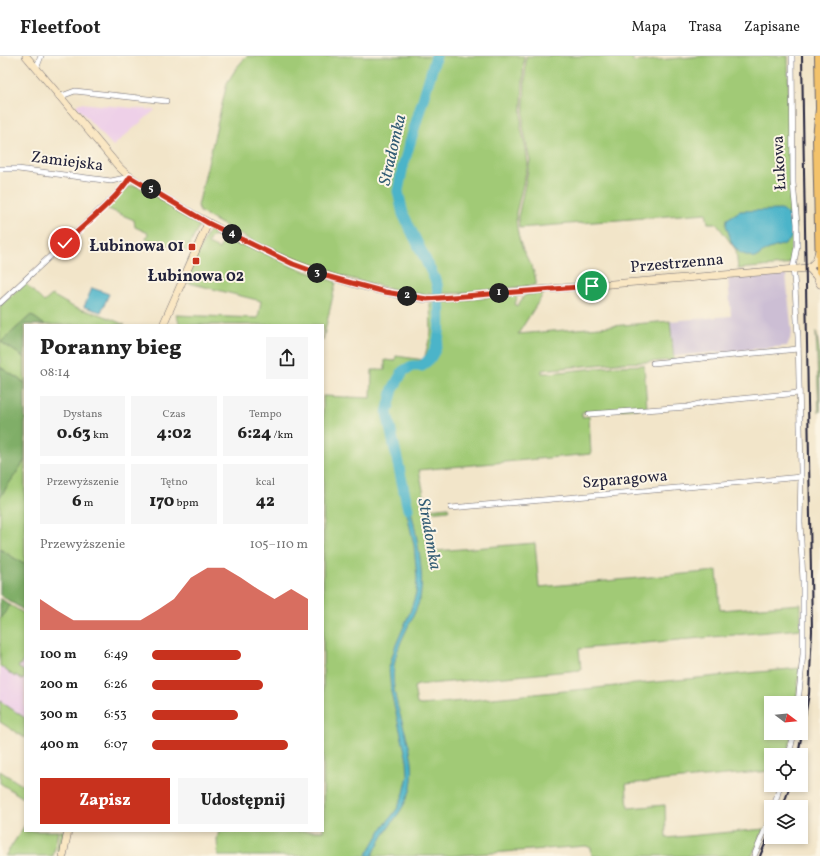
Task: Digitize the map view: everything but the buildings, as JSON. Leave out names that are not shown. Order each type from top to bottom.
[{"type":"main road","points":[[819,56],[820,109],[816,138],[820,271]]},
{"type":"street","name":"Przestrzenna","points":[[26,56],[119,167],[130,177],[208,223],[293,264],[326,276],[385,292],[427,299],[448,298],[793,268],[809,268]]},
{"type":"street","points":[[36,69],[41,56]]},
{"type":"street","name":"Łukowa","points":[[792,56],[792,183],[798,224],[797,250],[793,268]]},
{"type":"street","points":[[59,96],[75,91],[166,101]]},
{"type":"street","name":"Zamiejska","points":[[0,169],[18,169],[111,181],[130,177]]},
{"type":"street","points":[[0,304],[114,197],[130,177]]},
{"type":"street","points":[[163,324],[208,223]]},
{"type":"street","points":[[820,249],[816,261],[809,268],[816,276],[820,284]]},
{"type":"street","points":[[793,268],[796,288],[798,349],[801,477],[800,522],[803,581],[803,654],[799,696]]},
{"type":"street","points":[[653,363],[798,349]]},
{"type":"street","points":[[589,414],[687,407],[707,402],[799,393]]},
{"type":"street","name":"Szparagowa","points":[[451,508],[801,477]]},
{"type":"street","points":[[63,856],[68,832]]},
{"type":"street","points":[[754,856],[764,832]]},
{"type":"shaded area","points":[[79,103],[155,110],[113,146],[76,106]]},
{"type":"shaded area","points":[[786,275],[792,334],[787,346],[674,356],[670,321],[731,316],[728,279]]},
{"type":"shaded area","points":[[24,618],[24,737],[0,722],[0,633]]},
{"type":"green space","points":[[247,56],[524,56],[521,128],[528,164],[516,218],[520,241],[534,272],[536,285],[464,293],[420,294],[405,292],[314,268],[247,238],[200,212],[198,206],[227,83],[237,67]]},
{"type":"green space","points":[[526,56],[633,56],[633,62],[703,56],[788,56],[790,185],[794,209],[796,239],[792,262],[784,265],[738,269],[736,250],[716,223],[708,223],[706,213],[519,228],[518,217],[530,161],[523,127]]},
{"type":"green space","points":[[130,186],[137,186],[198,220],[199,226],[187,251],[146,239],[148,233],[135,227],[134,220],[106,208]]},
{"type":"green space","points":[[212,229],[221,231],[221,234],[210,238],[208,244],[219,249],[225,237],[228,235],[291,266],[336,282],[324,336],[324,324],[180,324],[176,315],[258,318],[261,301],[185,282],[208,232]]},
{"type":"green space","points":[[25,283],[44,302],[52,295],[75,308],[102,315],[123,324],[44,324],[31,315],[1,342],[24,357],[24,382],[0,367],[0,306]]},
{"type":"green space","points":[[544,293],[518,334],[670,321],[674,360],[616,363],[542,370],[542,373],[549,373],[617,366],[644,365],[647,408],[582,412],[582,417],[589,416],[591,454],[419,470],[427,509],[448,507],[449,510],[428,512],[436,551],[535,543],[539,587],[717,571],[720,610],[801,604],[801,629],[579,649],[581,670],[418,685],[414,687],[417,704],[421,705],[800,668],[797,696],[764,696],[764,740],[790,740],[789,748],[764,748],[764,772],[626,784],[628,808],[665,805],[666,838],[764,829],[752,856],[592,856],[591,848],[586,846],[450,856],[218,856],[217,839],[219,832],[324,832],[324,396],[371,398],[372,370],[385,370],[385,360],[395,361],[396,356],[424,360],[431,332],[430,303],[514,295],[517,298],[515,305],[517,306],[525,295]]},
{"type":"green space","points":[[31,315],[44,324],[24,324],[24,357],[1,342]]},
{"type":"green space","points":[[816,331],[819,349],[820,412],[819,412]]},
{"type":"green space","points":[[0,367],[24,382],[24,461],[0,497],[0,402],[2,399],[0,398]]},
{"type":"green space","points":[[24,461],[24,564],[0,549],[0,497]]},
{"type":"green space","points":[[0,549],[24,564],[24,610],[0,595]]},
{"type":"green space","points":[[0,598],[10,605],[0,619]]},
{"type":"green space","points":[[10,605],[24,613],[24,660],[18,667],[24,671],[23,680],[16,675],[15,677],[0,666],[0,619]]},
{"type":"green space","points":[[0,701],[24,717],[24,737],[0,722]]},
{"type":"green space","points":[[0,771],[24,786],[24,798],[0,783]]},
{"type":"green space","points":[[24,827],[24,832],[58,832],[53,856],[5,856]]},
{"type":"green space","points":[[60,832],[64,832],[60,851],[57,850]]},
{"type":"water","points":[[781,210],[788,215],[791,224],[791,237],[786,244],[765,251],[755,258],[740,253],[732,244],[726,225],[727,219],[740,211]]},
{"type":"water","points":[[92,288],[109,294],[101,312],[84,307]]},
{"type":"water","points":[[407,495],[419,548],[421,563],[421,591],[416,610],[398,649],[394,666],[393,682],[409,744],[413,775],[410,791],[403,807],[383,836],[372,856],[366,856],[381,830],[397,809],[404,793],[408,776],[407,760],[391,692],[389,668],[395,647],[410,612],[416,593],[417,578],[414,545],[403,496]]},
{"type":"waterway","name":"Stradomka","points":[[436,56],[403,166],[398,191],[403,214],[437,284],[438,293]]},
{"type":"waterway","name":"Stradomka","points":[[408,509],[387,413],[393,389],[403,371],[412,366],[422,366],[435,351],[440,329],[439,298]]},
{"type":"railway","points":[[799,748],[809,694],[812,631],[802,56]]},
{"type":"railway","points":[[785,800],[788,792]]},
{"type":"railway","points":[[760,856],[765,844]]},
{"type":"place","name":"Łubinowa 01","points":[[192,247]]},
{"type":"place","name":"Łubinowa 02","points":[[196,261]]},
{"type":"route","points":[[65,243],[114,197],[130,177],[208,223],[293,264],[344,282],[385,292],[427,299],[592,286]]}]
